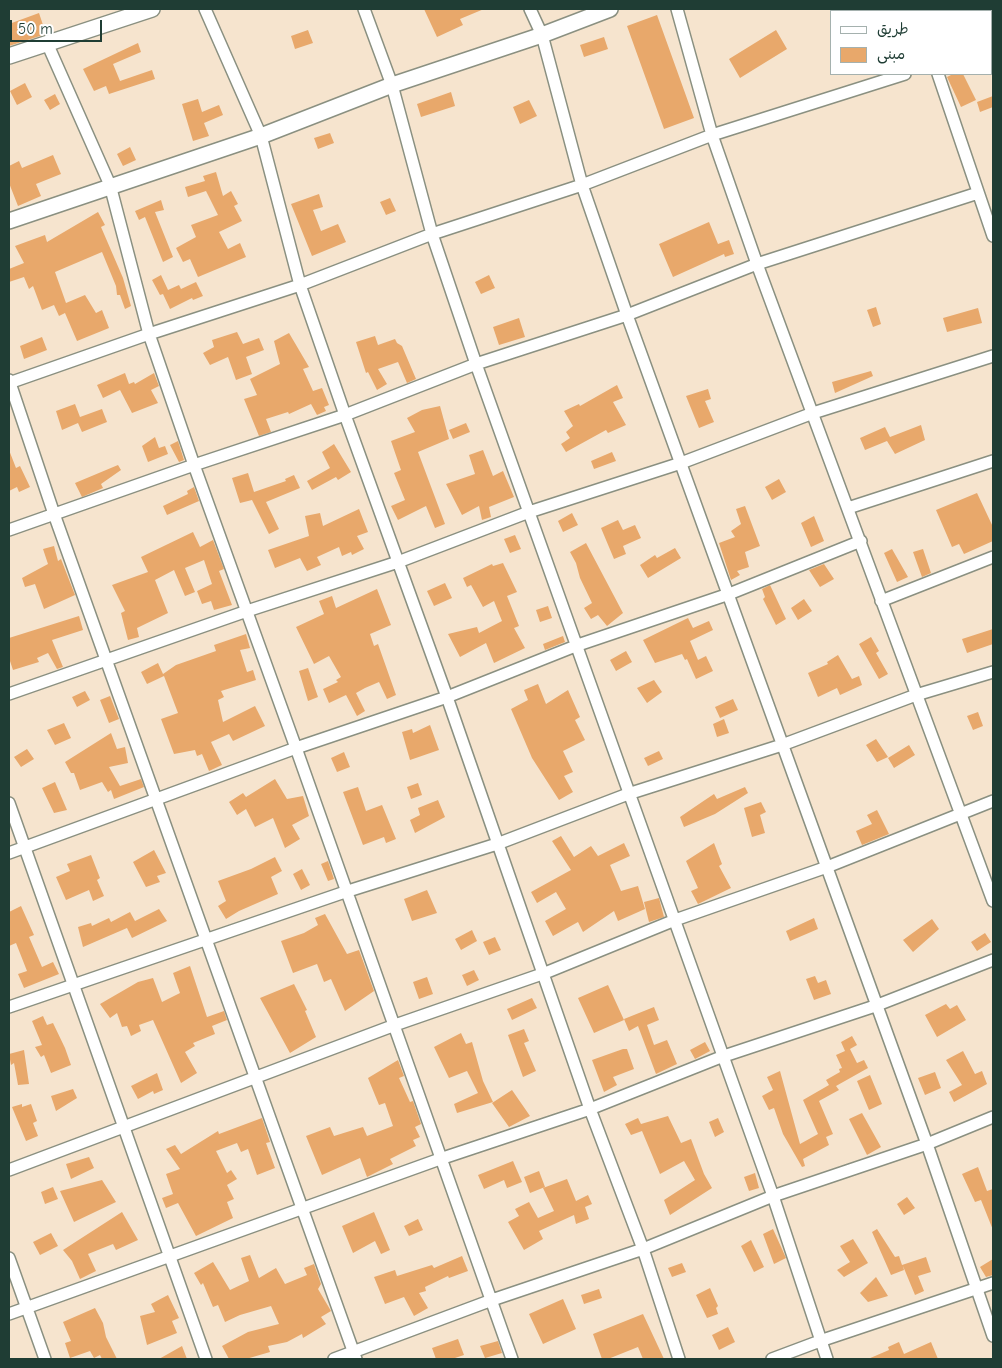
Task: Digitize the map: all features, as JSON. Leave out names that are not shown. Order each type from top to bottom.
[{"type":"street","points":[[9,56],[152,9]]},
{"type":"street","points":[[205,9],[261,136],[300,285],[344,415],[447,697],[497,844],[545,974],[590,1109],[643,1249],[679,1359]]},
{"type":"street","points":[[364,9],[392,85],[432,234],[476,364],[578,645],[628,794],[675,920],[721,1057],[773,1196],[827,1359]]},
{"type":"street","points":[[530,9],[542,35],[582,185],[627,315],[827,867],[875,1006],[927,1144],[993,1336]]},
{"type":"street","points":[[9,221],[110,185],[261,136],[392,85],[542,35],[610,9]]},
{"type":"street","points":[[676,9],[712,136],[757,264],[993,901]]},
{"type":"street","points":[[47,43],[110,185],[149,334],[345,892],[395,1025],[440,1159],[512,1359]]},
{"type":"street","points":[[355,1356],[300,1209],[256,1077],[205,940],[158,799],[54,514],[9,382],[300,285],[432,234],[582,185],[712,136],[902,75]]},
{"type":"street","points":[[938,75],[993,236]]},
{"type":"street","points":[[9,530],[194,464],[344,415],[476,364],[627,315],[757,264],[978,193]]},
{"type":"street","points":[[9,694],[247,611],[398,562],[529,512],[682,463],[813,413],[993,356]]},
{"type":"street","points":[[848,508],[993,461]]},
{"type":"street","points":[[9,853],[296,748],[447,697],[578,645],[729,594],[861,541]]},
{"type":"street","points":[[881,601],[993,557]]},
{"type":"street","points":[[9,1007],[345,892],[497,844],[628,794],[782,745],[916,696],[993,672]]},
{"type":"street","points":[[9,1170],[395,1025],[545,974],[675,920],[827,867],[993,801]]},
{"type":"street","points":[[9,804],[72,986],[124,1127],[168,1257],[206,1359]]},
{"type":"street","points":[[9,1314],[440,1159],[590,1109],[721,1057],[875,1006],[993,960]]},
{"type":"street","points":[[334,1359],[355,1356],[492,1300],[643,1249],[773,1196],[927,1144],[993,1117]]},
{"type":"street","points":[[9,1258],[45,1359]]},
{"type":"street","points":[[772,1359],[820,1340],[993,1283]]},
{"type":"building","points":[[424,9],[484,9],[460,19],[463,25],[437,37]]},
{"type":"building","points":[[39,13],[46,34],[9,46],[9,24]]},
{"type":"building","points":[[657,15],[694,118],[664,129],[627,26]]},
{"type":"building","points":[[308,30],[313,43],[295,49],[291,36]]},
{"type":"building","points":[[776,30],[787,49],[740,78],[729,59]]},
{"type":"building","points":[[604,37],[608,49],[584,57],[580,45]]},
{"type":"building","points":[[138,43],[141,52],[113,64],[120,81],[152,70],[155,79],[109,94],[106,86],[94,91],[83,69]]},
{"type":"building","points":[[951,75],[964,75],[976,100],[961,107],[947,77]]},
{"type":"building","points":[[25,83],[32,97],[17,105],[10,91]]},
{"type":"building","points":[[451,92],[455,106],[421,117],[417,104]]},
{"type":"building","points":[[55,94],[60,104],[50,110],[44,100]]},
{"type":"building","points":[[993,96],[993,107],[980,112],[977,102]]},
{"type":"building","points":[[198,99],[202,112],[219,105],[223,115],[204,123],[209,136],[193,141],[182,104]]},
{"type":"building","points":[[529,100],[537,116],[520,124],[513,107]]},
{"type":"building","points":[[330,133],[334,143],[318,149],[314,138]]},
{"type":"building","points":[[130,147],[136,160],[123,166],[117,154]]},
{"type":"building","points":[[53,155],[61,174],[36,184],[41,196],[18,206],[9,183],[9,166],[19,161],[22,168]]},
{"type":"building","points":[[216,172],[223,196],[231,191],[238,204],[234,206],[242,221],[219,232],[228,249],[240,243],[246,257],[198,277],[190,259],[183,262],[176,248],[196,237],[191,225],[218,215],[206,191],[188,197],[185,187],[205,181],[203,176]]},
{"type":"building","points":[[319,194],[323,207],[313,210],[321,231],[338,224],[346,242],[312,256],[291,204]]},
{"type":"building","points":[[390,198],[396,211],[386,215],[380,202]]},
{"type":"building","points":[[161,200],[164,210],[155,212],[173,257],[163,262],[145,217],[139,220],[135,211]]},
{"type":"building","points":[[98,212],[105,225],[101,227],[123,278],[131,306],[125,309],[120,295],[117,295],[116,286],[102,252],[55,272],[66,303],[85,295],[96,313],[102,310],[109,328],[77,341],[65,313],[59,316],[54,305],[42,310],[33,286],[29,289],[24,277],[9,282],[9,269],[24,263],[15,246],[45,235],[47,242]]},
{"type":"building","points":[[709,222],[718,244],[729,240],[734,254],[725,257],[724,254],[673,277],[659,244]]},
{"type":"building","points":[[161,275],[168,290],[179,285],[181,289],[196,282],[203,296],[193,300],[192,298],[170,309],[163,294],[160,295],[152,280]]},
{"type":"building","points":[[489,275],[495,288],[481,294],[475,282]]},
{"type":"building","points":[[876,307],[881,324],[873,327],[867,310]]},
{"type":"building","points":[[978,308],[982,323],[947,332],[943,318]]},
{"type":"building","points":[[519,318],[525,337],[499,345],[493,327]]},
{"type":"building","points":[[237,332],[243,344],[259,338],[264,350],[246,357],[252,374],[236,380],[228,357],[210,365],[203,353],[214,347],[212,340]]},
{"type":"building","points":[[289,333],[309,367],[303,369],[313,391],[322,388],[329,405],[324,407],[326,411],[317,415],[311,404],[289,414],[288,412],[266,419],[271,432],[259,436],[244,399],[257,395],[250,379],[280,364],[274,341]]},
{"type":"building","points":[[375,336],[378,345],[395,339],[402,346],[416,379],[407,383],[398,362],[378,369],[387,384],[377,390],[368,372],[366,373],[356,342]]},
{"type":"building","points":[[42,337],[47,350],[24,359],[20,346]]},
{"type":"building","points":[[871,371],[873,376],[835,393],[832,382]]},
{"type":"building","points":[[125,373],[129,384],[134,382],[135,384],[154,373],[159,386],[151,390],[158,403],[132,413],[120,390],[103,398],[97,385]]},
{"type":"building","points":[[617,385],[623,398],[613,402],[626,425],[608,433],[606,430],[566,452],[561,444],[570,438],[566,432],[573,426],[564,411],[579,404],[580,406]]},
{"type":"building","points":[[708,389],[711,399],[705,401],[714,422],[699,428],[686,396]]},
{"type":"building","points":[[75,404],[80,417],[102,409],[107,422],[82,432],[78,423],[62,430],[56,411]]},
{"type":"building","points":[[440,406],[449,439],[418,452],[445,524],[435,528],[426,506],[398,520],[391,506],[405,500],[394,473],[401,470],[391,441],[415,432],[407,418],[422,410]]},
{"type":"building","points":[[466,423],[470,432],[453,439],[449,430]]},
{"type":"building","points":[[921,425],[925,440],[895,454],[887,441],[865,450],[860,438],[885,427],[890,437]]},
{"type":"building","points":[[155,437],[159,448],[165,446],[168,454],[148,462],[142,446]]},
{"type":"building","points":[[178,441],[184,460],[179,462],[170,445]]},
{"type":"building","points":[[334,444],[351,472],[338,480],[336,477],[312,490],[307,481],[330,468],[322,452]]},
{"type":"building","points":[[9,450],[16,468],[20,466],[30,487],[19,492],[17,487],[9,491]]},
{"type":"building","points":[[483,450],[493,476],[503,471],[514,497],[489,507],[491,517],[482,520],[479,506],[462,515],[446,484],[475,474],[469,455]]},
{"type":"building","points":[[612,452],[616,461],[594,469],[591,461]]},
{"type":"building","points":[[118,465],[121,470],[101,484],[103,488],[82,497],[75,483]]},
{"type":"building","points":[[248,473],[254,492],[286,481],[285,479],[294,475],[300,488],[266,502],[279,529],[269,534],[252,500],[240,503],[232,478]]},
{"type":"building","points":[[779,479],[786,492],[772,500],[765,487]]},
{"type":"building","points":[[194,487],[199,501],[167,515],[163,506],[188,494],[187,491]]},
{"type":"building","points":[[977,493],[993,527],[993,541],[964,554],[959,544],[952,547],[936,510]]},
{"type":"building","points":[[745,506],[760,546],[745,552],[749,567],[737,571],[740,575],[731,580],[719,543],[735,537],[731,531],[741,524],[736,509]]},
{"type":"building","points":[[359,509],[368,532],[357,536],[364,549],[352,555],[351,552],[342,556],[339,547],[317,557],[321,565],[307,571],[300,558],[275,568],[268,550],[309,536],[305,516],[320,513],[323,526]]},
{"type":"building","points":[[572,513],[578,525],[563,532],[558,521]]},
{"type":"building","points":[[814,516],[824,541],[811,547],[801,523]]},
{"type":"building","points":[[618,520],[623,530],[635,525],[641,538],[623,546],[626,554],[614,559],[601,528]]},
{"type":"building","points":[[193,532],[200,547],[213,540],[224,569],[219,571],[232,605],[214,610],[211,601],[202,604],[197,591],[212,584],[204,560],[185,568],[195,592],[185,596],[174,570],[155,580],[168,613],[137,628],[139,637],[128,640],[121,613],[125,611],[112,585],[148,572],[141,557]]},
{"type":"building","points":[[515,535],[521,549],[510,553],[504,539]]},
{"type":"building","points":[[586,543],[623,613],[607,626],[598,615],[591,619],[584,608],[592,603],[570,552]]},
{"type":"building","points":[[54,546],[58,561],[61,559],[75,595],[44,609],[35,584],[25,587],[22,578],[48,564],[43,549]]},
{"type":"building","points":[[675,548],[681,558],[648,578],[640,565],[655,555],[657,558]]},
{"type":"building","points":[[892,549],[908,577],[897,582],[884,553]]},
{"type":"building","points":[[923,549],[931,573],[922,577],[913,552]]},
{"type":"building","points":[[503,563],[517,592],[507,596],[519,626],[514,628],[525,648],[494,663],[486,643],[460,657],[448,634],[477,627],[479,633],[502,621],[494,601],[483,607],[471,585],[467,587],[463,578],[492,564],[493,566]]},
{"type":"building","points":[[824,564],[834,579],[820,587],[809,570]]},
{"type":"building","points":[[445,583],[452,598],[434,606],[427,591]]},
{"type":"building","points":[[770,585],[786,619],[776,625],[763,599],[765,597],[762,589]]},
{"type":"building","points":[[377,589],[391,625],[370,634],[374,646],[378,644],[396,695],[387,699],[379,682],[365,688],[356,693],[365,711],[357,716],[346,695],[329,703],[323,689],[338,682],[336,680],[341,677],[329,656],[314,664],[296,627],[324,614],[319,601],[332,596],[336,608]]},
{"type":"building","points":[[804,599],[812,611],[798,620],[791,608]]},
{"type":"building","points":[[548,606],[552,618],[540,622],[536,610]]},
{"type":"building","points":[[79,616],[83,630],[52,640],[63,667],[57,669],[48,653],[37,658],[39,662],[13,670],[9,658],[9,638]]},
{"type":"building","points":[[688,618],[693,628],[709,621],[713,630],[690,641],[698,660],[706,656],[713,671],[696,679],[687,659],[685,660],[682,654],[655,663],[643,640]]},
{"type":"building","points":[[993,629],[993,644],[967,653],[962,639]]},
{"type":"building","points":[[246,634],[250,648],[240,650],[247,672],[253,670],[256,680],[221,691],[224,697],[218,700],[223,722],[255,706],[265,726],[233,741],[229,734],[211,742],[222,765],[209,771],[202,754],[197,756],[195,750],[174,754],[161,719],[178,713],[164,676],[147,684],[141,672],[158,663],[163,674],[176,665],[216,651],[214,645]]},
{"type":"building","points":[[563,636],[565,642],[545,650],[543,644]]},
{"type":"building","points":[[871,637],[879,651],[876,653],[888,674],[879,679],[859,644]]},
{"type":"building","points":[[626,651],[632,662],[616,671],[610,660]]},
{"type":"building","points":[[838,655],[852,679],[859,676],[862,685],[840,695],[837,688],[818,697],[808,673],[828,664],[827,662]]},
{"type":"building","points":[[308,668],[318,697],[308,701],[299,671]]},
{"type":"building","points":[[654,680],[662,692],[647,703],[637,688]]},
{"type":"building","points":[[538,684],[546,704],[568,690],[580,717],[575,720],[585,740],[563,751],[573,772],[564,776],[573,792],[559,800],[532,758],[511,709],[528,700],[524,690]]},
{"type":"building","points":[[85,691],[90,700],[77,707],[72,697]]},
{"type":"building","points":[[110,696],[119,719],[109,723],[100,700]]},
{"type":"building","points":[[733,699],[738,710],[720,718],[715,707]]},
{"type":"building","points":[[978,712],[983,726],[973,730],[967,716]]},
{"type":"building","points":[[724,719],[729,733],[717,737],[713,724]]},
{"type":"building","points":[[64,723],[71,738],[55,745],[47,730]]},
{"type":"building","points":[[430,725],[439,750],[410,760],[402,732],[412,729],[413,733]]},
{"type":"building","points":[[111,733],[117,749],[125,747],[128,763],[109,767],[120,786],[141,779],[144,787],[114,799],[111,790],[108,792],[102,782],[80,790],[74,773],[71,773],[65,762]]},
{"type":"building","points":[[876,739],[888,757],[877,762],[866,745]]},
{"type":"building","points":[[909,745],[915,755],[894,768],[888,758]]},
{"type":"building","points":[[27,749],[34,759],[21,767],[14,757]]},
{"type":"building","points":[[659,751],[663,759],[648,766],[644,758]]},
{"type":"building","points":[[344,752],[350,767],[337,772],[331,758]]},
{"type":"building","points":[[275,779],[287,799],[303,796],[309,816],[292,825],[300,839],[285,848],[273,818],[255,827],[246,809],[237,815],[229,802],[243,793],[246,797]]},
{"type":"building","points":[[55,782],[67,810],[54,813],[42,788]]},
{"type":"building","points":[[418,783],[422,795],[411,799],[407,787]]},
{"type":"building","points":[[358,787],[366,811],[382,805],[396,839],[386,843],[384,837],[363,845],[343,792]]},
{"type":"building","points":[[745,787],[748,793],[715,814],[684,827],[680,817],[714,794],[717,799]]},
{"type":"building","points":[[438,800],[445,817],[415,833],[410,820],[420,815],[418,808]]},
{"type":"building","points":[[761,802],[766,812],[760,815],[765,833],[752,837],[744,808]]},
{"type":"building","points":[[877,810],[889,834],[862,845],[856,831],[872,824],[867,815]]},
{"type":"building","points":[[561,836],[574,857],[591,846],[598,856],[624,843],[630,856],[610,865],[621,891],[638,886],[645,909],[618,921],[614,911],[583,932],[578,922],[553,936],[545,921],[566,909],[556,892],[537,903],[531,892],[571,870],[552,841]]},
{"type":"building","points":[[714,843],[722,864],[719,866],[731,888],[698,904],[691,891],[698,888],[686,861]]},
{"type":"building","points":[[154,850],[166,873],[157,876],[160,882],[146,887],[133,862]]},
{"type":"building","points":[[91,855],[100,878],[97,880],[104,896],[93,901],[89,890],[66,900],[56,877],[70,871],[67,864]]},
{"type":"building","points":[[275,857],[282,871],[271,877],[278,894],[239,911],[226,919],[218,906],[226,901],[218,881],[251,869]]},
{"type":"building","points":[[328,861],[334,879],[328,881],[321,864]]},
{"type":"building","points":[[302,869],[310,885],[301,890],[293,874]]},
{"type":"building","points":[[427,890],[437,913],[412,921],[404,899]]},
{"type":"building","points":[[659,898],[664,917],[649,922],[644,902]]},
{"type":"building","points":[[21,906],[34,935],[29,937],[42,967],[53,962],[59,974],[24,988],[18,974],[27,971],[16,943],[9,946],[9,912]]},
{"type":"building","points":[[159,909],[167,921],[132,938],[127,928],[83,947],[78,927],[91,923],[92,926],[109,918],[111,922],[130,912],[135,921]]},
{"type":"building","points":[[325,914],[347,954],[359,950],[374,991],[345,1011],[331,979],[324,982],[317,964],[293,973],[281,941],[304,933],[318,925],[315,918]]},
{"type":"building","points":[[814,918],[818,929],[790,941],[786,931]]},
{"type":"building","points":[[932,919],[939,929],[913,952],[903,940]]},
{"type":"building","points":[[472,930],[477,941],[461,950],[455,939]]},
{"type":"building","points":[[985,933],[991,942],[977,951],[971,942]]},
{"type":"building","points":[[495,937],[501,950],[489,955],[483,942]]},
{"type":"building","points":[[190,966],[207,1017],[224,1011],[227,1020],[212,1026],[215,1034],[193,1043],[195,1046],[185,1052],[197,1073],[181,1083],[153,1020],[139,1025],[141,1031],[131,1036],[127,1026],[122,1027],[117,1013],[110,1018],[100,1004],[138,982],[153,978],[162,1002],[180,993],[173,973]]},
{"type":"building","points":[[474,970],[479,980],[467,986],[462,975]]},
{"type":"building","points":[[815,976],[818,983],[826,980],[831,994],[814,1000],[806,979]]},
{"type":"building","points":[[427,977],[433,994],[419,999],[413,982]]},
{"type":"building","points":[[294,984],[307,1010],[305,1011],[316,1037],[290,1053],[260,998]]},
{"type":"building","points":[[608,985],[624,1020],[594,1033],[578,998]]},
{"type":"building","points":[[532,998],[537,1008],[512,1020],[507,1009]]},
{"type":"building","points":[[946,1004],[950,1009],[957,1005],[966,1020],[937,1037],[925,1015]]},
{"type":"building","points":[[654,1007],[659,1020],[647,1025],[654,1045],[667,1040],[677,1064],[656,1074],[638,1026],[629,1031],[624,1019]]},
{"type":"building","points":[[43,1016],[47,1025],[53,1023],[71,1065],[51,1073],[44,1055],[41,1057],[35,1047],[42,1045],[32,1021]]},
{"type":"building","points":[[524,1029],[529,1041],[524,1043],[536,1071],[523,1077],[508,1035]]},
{"type":"building","points":[[461,1033],[466,1044],[472,1042],[483,1081],[493,1102],[457,1113],[454,1104],[478,1093],[467,1071],[449,1078],[434,1047]]},
{"type":"building","points":[[852,1036],[857,1045],[850,1049],[857,1063],[864,1060],[868,1068],[836,1086],[839,1090],[819,1101],[833,1134],[826,1137],[829,1145],[803,1159],[805,1166],[802,1167],[783,1134],[774,1108],[769,1110],[762,1096],[773,1090],[767,1077],[780,1071],[800,1144],[818,1134],[803,1100],[829,1085],[826,1080],[840,1072],[839,1069],[842,1068],[836,1055],[845,1051],[841,1042]]},
{"type":"building","points":[[705,1042],[710,1051],[695,1059],[690,1050]]},
{"type":"building","points":[[627,1049],[634,1069],[613,1077],[617,1085],[604,1092],[592,1060]]},
{"type":"building","points":[[24,1050],[29,1084],[18,1085],[14,1063],[11,1065],[9,1054]]},
{"type":"building","points":[[963,1051],[975,1074],[982,1071],[987,1084],[954,1102],[949,1092],[962,1085],[946,1060]]},
{"type":"building","points":[[398,1060],[404,1076],[399,1078],[410,1102],[413,1101],[421,1124],[415,1127],[420,1137],[413,1140],[416,1146],[390,1159],[393,1164],[367,1177],[360,1158],[322,1175],[306,1136],[330,1127],[334,1136],[363,1127],[367,1136],[393,1126],[385,1103],[379,1105],[368,1078]]},
{"type":"building","points":[[935,1072],[941,1088],[925,1095],[918,1078]]},
{"type":"building","points":[[157,1073],[163,1090],[154,1094],[153,1091],[138,1099],[131,1086]]},
{"type":"building","points":[[870,1075],[882,1104],[869,1110],[857,1081]]},
{"type":"building","points":[[73,1089],[77,1098],[56,1111],[51,1096]]},
{"type":"building","points":[[512,1090],[530,1116],[509,1127],[492,1103]]},
{"type":"building","points":[[22,1104],[22,1107],[31,1104],[37,1121],[33,1123],[38,1136],[26,1141],[12,1107]]},
{"type":"building","points":[[862,1113],[881,1147],[867,1155],[849,1119]]},
{"type":"building","points":[[668,1116],[681,1143],[691,1139],[704,1174],[712,1188],[670,1215],[664,1200],[695,1180],[684,1161],[660,1174],[642,1131],[631,1135],[625,1124],[638,1118],[641,1124]]},
{"type":"building","points":[[262,1118],[270,1142],[266,1143],[275,1168],[257,1175],[248,1149],[241,1152],[237,1143],[216,1151],[227,1173],[231,1170],[237,1179],[227,1185],[234,1199],[227,1202],[233,1218],[196,1236],[178,1203],[166,1208],[162,1198],[173,1194],[166,1174],[180,1169],[166,1149],[175,1145],[181,1154],[218,1131],[219,1134]]},
{"type":"building","points":[[718,1118],[724,1132],[715,1137],[709,1122]]},
{"type":"building","points":[[89,1157],[94,1168],[71,1179],[66,1164]]},
{"type":"building","points":[[513,1161],[522,1182],[507,1188],[504,1180],[484,1189],[478,1175]]},
{"type":"building","points":[[978,1167],[987,1191],[993,1189],[993,1230],[981,1200],[975,1202],[962,1174]]},
{"type":"building","points":[[539,1171],[545,1187],[530,1193],[524,1177]]},
{"type":"building","points":[[755,1173],[759,1188],[749,1191],[744,1177]]},
{"type":"building","points":[[567,1179],[576,1201],[588,1195],[592,1204],[585,1207],[589,1219],[576,1224],[574,1215],[539,1231],[543,1239],[524,1250],[508,1222],[519,1216],[515,1209],[529,1202],[538,1218],[554,1211],[543,1188]]},
{"type":"building","points":[[102,1180],[116,1202],[74,1222],[60,1191]]},
{"type":"building","points":[[53,1187],[58,1199],[45,1204],[41,1192]]},
{"type":"building","points":[[907,1197],[915,1208],[904,1215],[897,1204]]},
{"type":"building","points":[[122,1212],[138,1240],[116,1250],[113,1244],[88,1254],[96,1271],[80,1279],[72,1261],[63,1250]]},
{"type":"building","points":[[374,1212],[390,1250],[381,1254],[375,1241],[353,1253],[342,1226]]},
{"type":"building","points":[[418,1219],[423,1230],[409,1236],[404,1226]]},
{"type":"building","points":[[773,1229],[786,1258],[774,1264],[763,1234]]},
{"type":"building","points":[[877,1229],[895,1257],[899,1256],[902,1265],[926,1257],[931,1272],[918,1276],[924,1291],[915,1295],[903,1266],[904,1270],[891,1275],[872,1232]]},
{"type":"building","points":[[51,1233],[58,1246],[40,1255],[33,1242]]},
{"type":"building","points":[[853,1239],[868,1263],[844,1277],[837,1270],[850,1262],[840,1246]]},
{"type":"building","points":[[751,1240],[764,1267],[754,1272],[741,1246]]},
{"type":"building","points":[[250,1255],[259,1278],[276,1268],[285,1284],[307,1275],[304,1268],[314,1264],[321,1284],[318,1289],[331,1311],[321,1317],[326,1324],[303,1338],[302,1334],[287,1342],[268,1346],[270,1352],[246,1359],[229,1359],[222,1346],[248,1332],[279,1324],[271,1306],[240,1315],[225,1322],[218,1305],[213,1307],[203,1283],[201,1285],[194,1273],[213,1262],[230,1290],[249,1281],[241,1258]]},
{"type":"building","points":[[462,1256],[468,1271],[449,1278],[448,1276],[425,1287],[426,1291],[419,1293],[428,1308],[414,1316],[404,1297],[385,1304],[374,1277],[395,1270],[397,1276],[432,1265],[434,1268]]},
{"type":"building","points":[[993,1259],[993,1275],[986,1277],[980,1267]]},
{"type":"building","points":[[682,1263],[686,1272],[672,1277],[668,1268]]},
{"type":"building","points":[[876,1277],[888,1296],[868,1302],[860,1293]]},
{"type":"building","points":[[710,1288],[718,1306],[716,1308],[718,1314],[707,1318],[696,1295]]},
{"type":"building","points":[[599,1289],[602,1298],[584,1304],[581,1295]]},
{"type":"building","points":[[168,1295],[179,1318],[172,1321],[177,1333],[147,1345],[140,1316],[155,1312],[151,1304]]},
{"type":"building","points":[[563,1299],[576,1329],[543,1344],[529,1314]]},
{"type":"building","points":[[95,1308],[117,1359],[102,1359],[100,1355],[94,1358],[90,1351],[70,1358],[65,1343],[71,1341],[63,1322]]},
{"type":"building","points":[[643,1314],[664,1359],[643,1359],[638,1347],[608,1359],[602,1359],[593,1334]]},
{"type":"building","points":[[728,1327],[735,1342],[719,1350],[712,1335]]},
{"type":"building","points":[[458,1339],[464,1355],[452,1359],[436,1359],[432,1348]]},
{"type":"building","points":[[498,1341],[502,1353],[485,1358],[480,1346]]},
{"type":"building","points":[[899,1342],[904,1354],[931,1342],[938,1359],[868,1359],[889,1350],[888,1347]]},
{"type":"building","points":[[182,1346],[187,1359],[159,1359]]}]
